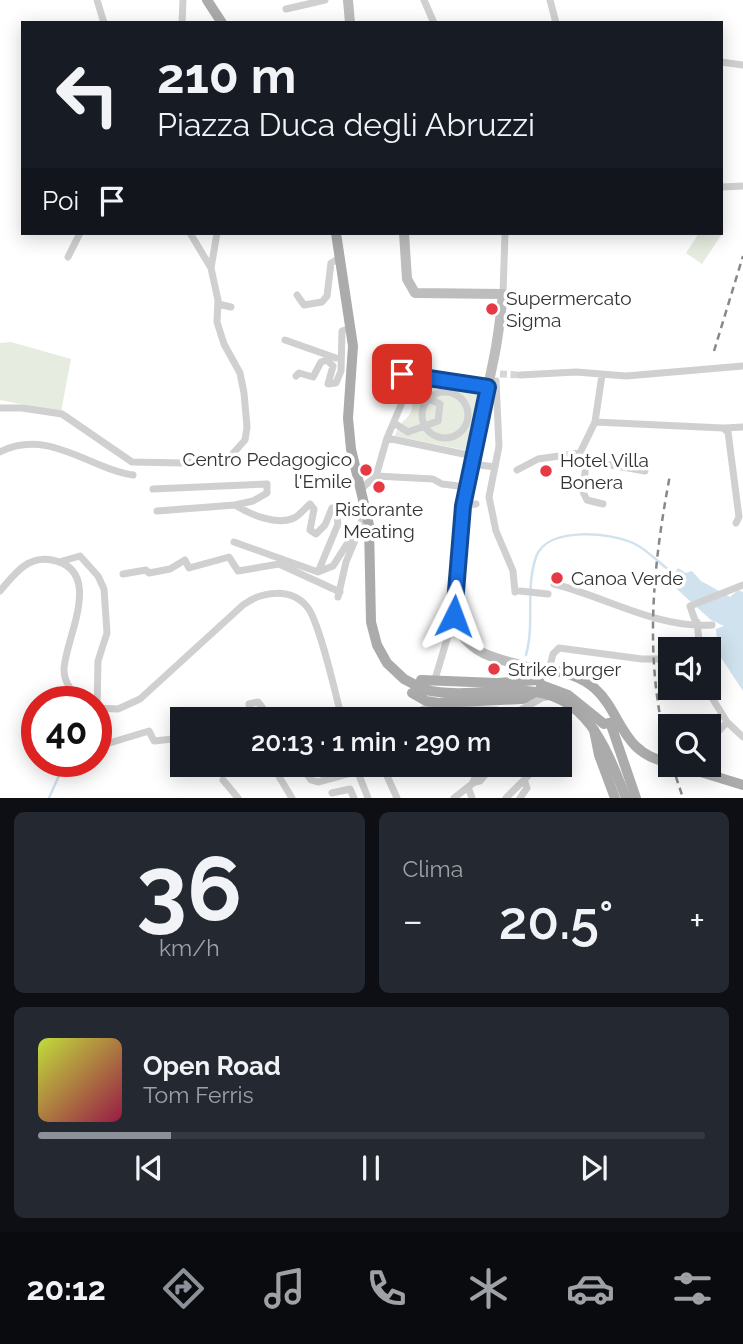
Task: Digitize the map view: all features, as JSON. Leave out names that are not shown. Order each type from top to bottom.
[{"type":"main road","points":[[207,0],[221,21]]},
{"type":"main road","points":[[337,235],[353,352],[349,433],[368,513],[371,622],[382,655],[412,693],[426,701],[438,703],[544,697],[560,691]]},
{"type":"main road","points":[[393,670],[423,685],[451,694],[526,691],[554,697],[567,703],[587,718],[599,734],[626,798]]},
{"type":"main road","points":[[423,685],[497,683],[537,675],[588,682],[607,700],[636,798]]},
{"type":"main road","points":[[537,675],[543,686],[560,691],[604,724],[614,723]]},
{"type":"main road","points":[[592,713],[597,747],[615,798]]},
{"type":"main road","points":[[614,723],[634,747],[658,761]]},
{"type":"main road","points":[[721,776],[742,782]]},
{"type":"street","points":[[97,0],[103,21]]},
{"type":"street","points":[[182,21],[183,0]]},
{"type":"street","points":[[286,9],[325,0]]},
{"type":"street","points":[[348,0],[350,21]]},
{"type":"street","points":[[424,0],[433,21]]},
{"type":"street","points":[[550,0],[555,21]]},
{"type":"street","points":[[723,62],[743,65]]},
{"type":"street","points":[[723,187],[743,186]]},
{"type":"street","points":[[68,257],[79,235]]},
{"type":"street","points":[[0,408],[22,408],[62,414],[109,445],[125,460],[146,464],[229,458],[245,440],[247,419],[240,373],[224,344],[217,322],[218,304],[211,268],[191,235]]},
{"type":"street","points":[[211,268],[217,235]]},
{"type":"street","points":[[404,235],[407,279],[415,293],[503,294]]},
{"type":"street","points":[[505,235],[503,294],[494,379],[499,446],[488,501],[518,592],[548,594]]},
{"type":"street","points":[[297,295],[304,305],[322,302],[327,296],[331,263],[341,258]]},
{"type":"street","points":[[218,304],[231,307]]},
{"type":"street","points":[[296,376],[299,373],[313,377],[321,362],[327,360],[333,366],[328,384],[336,383],[341,371],[342,331],[351,328]]},
{"type":"street","points":[[285,340],[335,358]]},
{"type":"street","points":[[520,375],[576,372],[626,376],[743,366]]},
{"type":"street","points":[[362,488],[376,476],[387,438],[401,405],[404,373],[454,381],[494,379]]},
{"type":"street","points":[[517,470],[538,459],[572,457],[580,453],[596,422],[602,375]]},
{"type":"street","points":[[435,679],[454,616],[463,506],[481,422],[494,379]]},
{"type":"street","points":[[452,393],[454,381]]},
{"type":"street","points":[[394,423],[408,432],[438,421],[441,406],[429,399],[419,385],[401,385]]},
{"type":"street","points":[[439,393],[452,393],[463,401],[468,420],[462,432],[449,438],[435,436],[424,425],[422,413],[429,399],[439,393]]},
{"type":"street","points":[[468,420],[481,422]]},
{"type":"street","points":[[596,422],[743,427]]},
{"type":"street","points":[[723,428],[728,432],[739,517],[736,523]]},
{"type":"street","points":[[387,438],[447,451],[495,467]]},
{"type":"street","points":[[447,451],[449,438]]},
{"type":"street","points":[[0,452],[8,448],[29,446],[67,450],[119,473],[133,475]]},
{"type":"street","points":[[580,453],[586,463],[583,492],[587,500],[603,504]]},
{"type":"street","points":[[586,463],[645,471]]},
{"type":"street","points":[[376,476],[433,479],[442,484],[459,486]]},
{"type":"street","points":[[152,489],[267,484],[267,493],[253,501],[157,512]]},
{"type":"street","points":[[235,505],[273,520],[286,521],[296,517],[310,504],[314,509],[310,530],[316,534],[319,534],[332,508],[335,509],[338,524],[317,572]]},
{"type":"street","points":[[463,506],[476,504]]},
{"type":"street","points":[[234,542],[317,572],[333,566],[368,513]]},
{"type":"street","points":[[122,574],[146,570],[149,573],[164,571],[185,560],[189,568],[229,557],[238,571],[279,565],[339,595],[346,562],[356,538],[355,532]]},
{"type":"street","points":[[0,591],[3,583],[29,563],[43,560],[59,562],[80,556],[98,576],[104,589],[107,633],[97,661],[97,686]]},
{"type":"street","points":[[59,562],[70,572],[80,593],[64,671],[69,686]]},
{"type":"street","points":[[555,584],[662,619],[697,626],[712,625]]},
{"type":"street","points":[[698,637],[691,607],[743,584]]},
{"type":"street","points":[[112,709],[133,704],[246,602],[261,595],[281,594],[298,599],[312,614],[339,707]]},
{"type":"street","points":[[454,616],[460,631],[475,649],[537,675],[559,648],[658,659]]},
{"type":"street","points":[[526,707],[544,697]]},
{"type":"street","points":[[713,700],[727,722],[743,737]]},
{"type":"street","points":[[249,707],[249,704],[257,702],[264,707]]},
{"type":"street","points":[[721,729],[727,722]]},
{"type":"street","points":[[112,742],[149,731],[154,741],[170,739]]},
{"type":"street","points":[[279,777],[292,798]]},
{"type":"street","points":[[309,777],[318,782],[332,777]]},
{"type":"street","points":[[360,777],[368,798]]},
{"type":"street","points":[[387,777],[397,798]]},
{"type":"street","points":[[472,798],[470,785],[474,777]]},
{"type":"street","points":[[454,798],[483,777]]},
{"type":"street","points":[[506,798],[526,777]]},
{"type":"street","points":[[223,779],[238,798]]},
{"type":"street","points":[[520,798],[527,788],[524,780]]},
{"type":"street","points":[[332,793],[349,789],[354,798]]},
{"type":"shaded area","points":[[698,235],[721,235],[702,264],[686,253]]},
{"type":"shaded area","points":[[11,342],[71,359],[61,412],[0,400],[0,343]]},
{"type":"shaded area","points":[[404,379],[481,392],[470,451],[395,436],[412,410],[403,384]]},
{"type":"water","points":[[678,568],[686,573],[692,571],[701,581],[730,597],[738,590],[743,592],[743,691],[721,658],[721,637],[717,637],[716,629],[724,626],[711,620],[669,582]]},
{"type":"waterway","points":[[526,655],[533,569],[542,547],[553,540],[581,534],[624,540],[640,547],[674,574]]},
{"type":"waterway","points":[[49,798],[58,777]]},
{"type":"tunnel","points":[[500,374],[520,375]]},
{"type":"railway","points":[[714,351],[743,256]]},
{"type":"railway","points":[[660,714],[653,653],[653,617],[659,546],[670,475]]},
{"type":"railway","points":[[676,777],[683,798]]},
{"type":"place","name":"Supermercato Sigma","points":[[492,309]]},
{"type":"place","name":"Centro Pedagogico l'Emile","points":[[366,470]]},
{"type":"place","name":"Hotel Villa Bonera","points":[[546,471]]},
{"type":"place","name":"Ristorante Meating","points":[[379,487]]},
{"type":"place","name":"Canoa Verde","points":[[557,578]]},
{"type":"place","name":"Strike burger","points":[[494,669]]},
{"type":"route","points":[[402,374],[488,387],[463,506],[454,616]]}]
